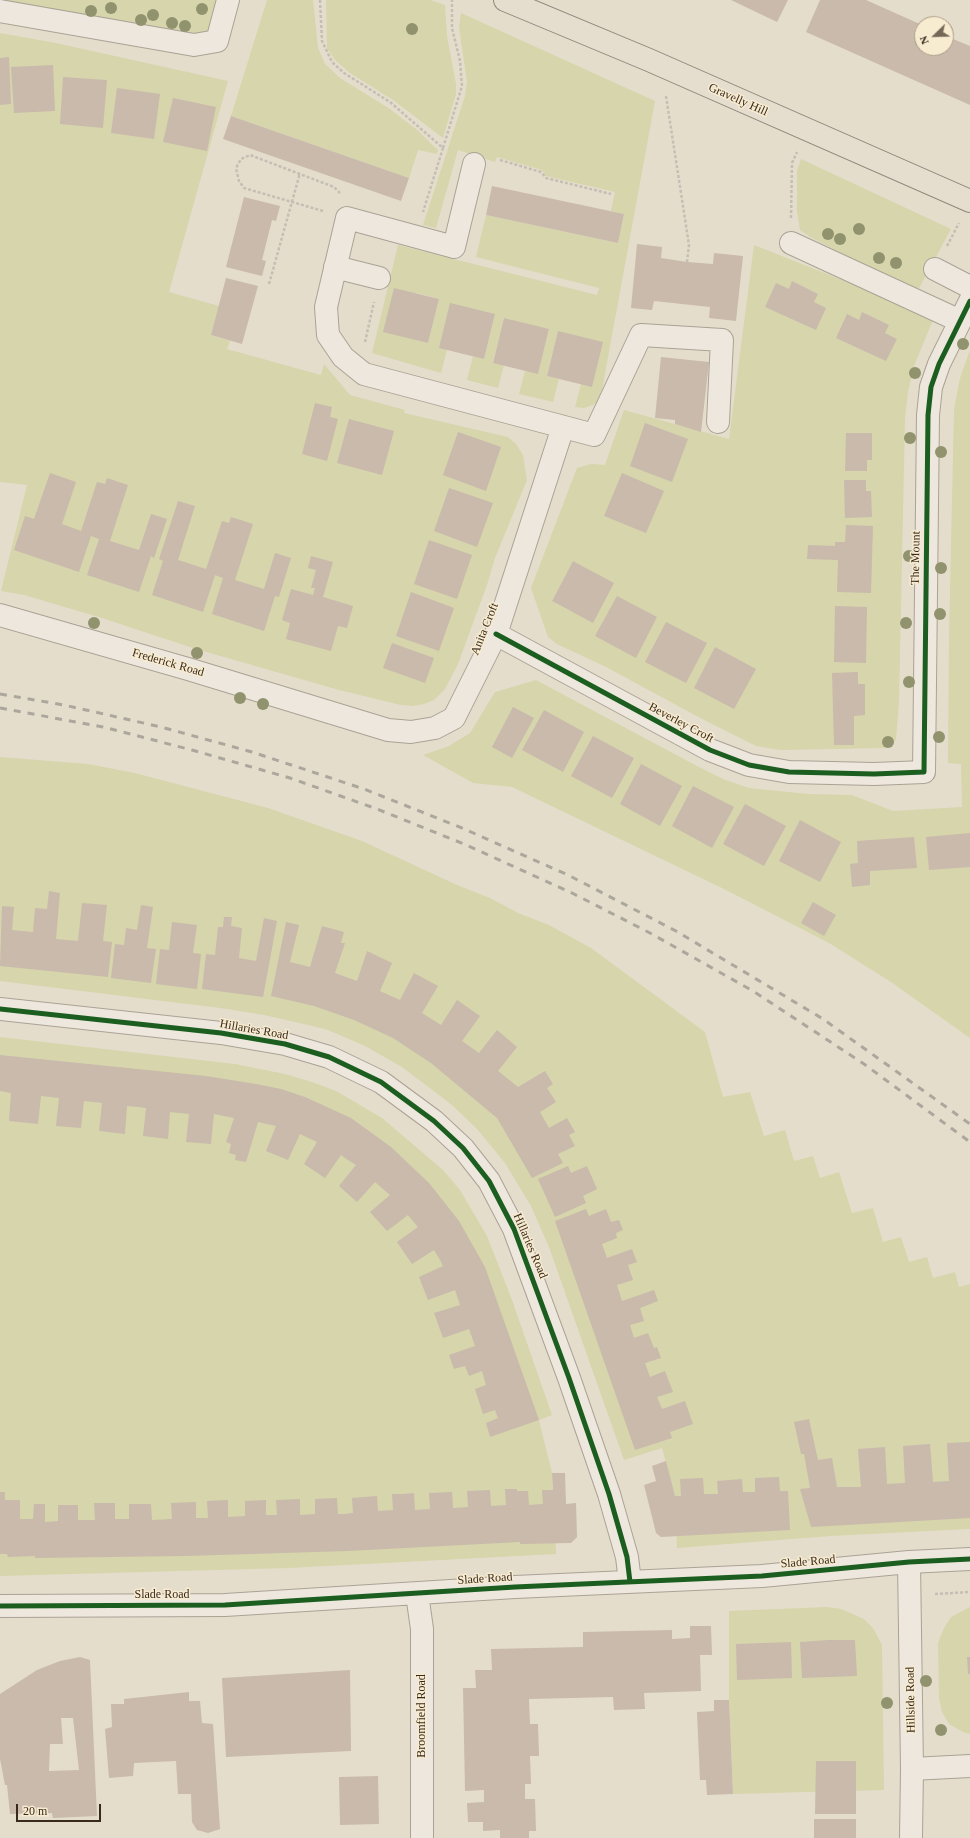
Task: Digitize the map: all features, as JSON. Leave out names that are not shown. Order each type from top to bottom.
[{"type":"main road","name":"Gravelly Hill","points":[[505,0],[662,66],[970,201]]},
{"type":"street","points":[[0,10],[194,45],[217,41],[228,0]]},
{"type":"street","points":[[474,164],[454,247],[347,218],[326,307],[328,336],[343,357],[364,374],[594,435],[641,335],[722,340],[718,422]]},
{"type":"street","points":[[790,243],[960,321]]},
{"type":"street","points":[[335,267],[379,278]]},
{"type":"street","points":[[935,269],[970,287]]},
{"type":"street","name":"The Mount","points":[[874,774],[924,772],[928,416],[933,381],[939,364],[970,301]]},
{"type":"street","name":"Anita Croft","points":[[336,713],[388,730],[411,732],[434,728],[454,718],[496,634],[563,426]]},
{"type":"street","name":"Frederick Road","points":[[0,615],[36,624],[336,713]]},
{"type":"street","name":"Beverley Croft","points":[[496,634],[710,750],[749,765],[789,772],[874,774]]},
{"type":"street","name":"Hillaries Road","points":[[0,1009],[221,1034],[285,1044],[329,1057],[381,1082],[434,1121],[463,1148],[488,1181],[514,1229],[567,1370],[609,1494],[627,1557],[630,1582]]},
{"type":"street","name":"Slade Road","points":[[0,1606],[225,1605],[514,1587],[762,1576],[909,1562],[970,1559]]},
{"type":"street","name":"Hillside Road","points":[[909,1562],[912,1768],[911,1838]]},
{"type":"street","name":"Broomfield Road","points":[[417,1594],[422,1630],[422,1838]]},
{"type":"street","points":[[912,1768],[970,1766]]},
{"type":"path","points":[[320,0],[322,41],[332,62],[344,74],[390,102],[444,148]]},
{"type":"path","points":[[422,216],[462,86],[460,61],[452,28],[452,0]]},
{"type":"path","points":[[662,66],[688,245],[687,262]]},
{"type":"path","points":[[790,243],[792,163],[806,129]]},
{"type":"path","points":[[250,155],[334,187],[350,202],[347,218],[244,188],[239,181],[236,168],[241,159],[250,155]]},
{"type":"path","points":[[474,164],[498,160],[541,172],[546,178],[611,194]]},
{"type":"path","points":[[269,284],[300,174]]},
{"type":"path","points":[[910,1595],[970,1592]]},
{"type":"green space","points":[[4,0],[219,0],[210,32],[189,35]]},
{"type":"green space","points":[[267,0],[313,0],[318,48],[325,64],[340,78],[390,109],[416,129],[438,150],[437,154],[418,150],[409,178],[231,116]]},
{"type":"green space","points":[[326,0],[430,0],[445,5],[447,36],[456,84],[456,94],[443,138],[393,100],[350,73],[335,60],[327,48]]},
{"type":"green space","points":[[461,13],[655,101],[602,390],[598,401],[593,405],[584,408],[575,407],[581,384],[558,331],[547,376],[559,379],[553,402],[519,394],[525,371],[538,373],[549,330],[504,318],[493,362],[504,365],[498,388],[467,380],[473,356],[484,359],[495,315],[447,350],[441,373],[372,353],[398,245],[597,295],[599,288],[476,257],[486,215],[618,243],[624,214],[611,211],[615,192],[546,176],[542,170],[497,157],[495,162],[458,150],[436,228],[423,225],[465,96],[467,82],[459,27]],"holes":[[[417,293],[439,299],[428,343],[406,337]]]},
{"type":"green space","points":[[0,33],[56,43],[228,81],[169,292],[219,306],[211,335],[230,341],[227,349],[321,375],[324,364],[350,395],[405,410],[404,413],[508,437],[516,444],[523,455],[527,480],[495,558],[487,585],[458,664],[445,689],[434,700],[424,704],[412,706],[401,705],[339,690],[196,649],[102,618],[24,595],[1,591],[27,485],[0,482]]},
{"type":"green space","points":[[801,159],[951,229],[917,292],[810,237],[800,230],[797,211],[797,171]]},
{"type":"green space","points":[[754,245],[885,297],[933,320],[914,366],[908,392],[905,418],[899,701],[896,739],[892,745],[884,748],[780,750],[756,746],[704,720],[606,667],[557,644],[548,637],[531,588],[577,468],[591,464],[605,465],[624,410],[729,439]],"holes":[[[573,561],[593,572],[572,612],[552,601]]]},
{"type":"green space","points":[[970,350],[970,1038],[891,982],[829,943],[726,890],[512,787],[473,783],[423,755],[449,746],[470,733],[495,692],[536,680],[697,766],[723,779],[749,788],[808,794],[852,795],[893,811],[962,807],[961,764],[948,763],[949,639],[954,409],[960,378]]},
{"type":"green space","points":[[0,757],[88,764],[135,773],[268,808],[362,841],[457,885],[490,898],[518,913],[549,925],[591,948],[705,1032],[723,1097],[750,1092],[764,1136],[785,1130],[794,1161],[813,1156],[820,1178],[839,1172],[852,1213],[873,1208],[883,1242],[901,1237],[909,1262],[927,1257],[933,1278],[955,1272],[959,1287],[970,1284],[970,1529],[831,1536],[677,1548],[675,1496],[662,1448],[624,1460],[549,1247],[531,1206],[505,1163],[477,1129],[452,1105],[402,1067],[365,1046],[328,1030],[264,1015],[220,1008],[0,981]]},
{"type":"green space","points":[[0,1037],[235,1064],[285,1074],[312,1082],[336,1091],[382,1118],[443,1170],[460,1190],[487,1236],[512,1300],[552,1415],[539,1420],[552,1473],[556,1554],[289,1568],[0,1576]]},
{"type":"green space","points":[[827,1607],[841,1609],[864,1619],[873,1628],[882,1645],[884,1790],[733,1794],[729,1700],[729,1611]]},
{"type":"green space","points":[[970,1607],[970,1734],[963,1732],[949,1724],[942,1712],[939,1698],[938,1643],[944,1628],[951,1617]]},
{"type":"building","points":[[731,0],[788,0],[777,22]]},
{"type":"building","points":[[820,0],[866,0],[914,21],[914,56],[954,56],[954,39],[970,46],[970,105],[806,32]]},
{"type":"building","points":[[9,57],[11,104],[0,105],[0,58]]},
{"type":"building","points":[[53,65],[55,111],[14,113],[11,67]]},
{"type":"building","points":[[63,77],[107,80],[103,128],[60,124]]},
{"type":"building","points":[[117,88],[160,94],[154,139],[111,133]]},
{"type":"building","points":[[173,98],[216,107],[207,151],[163,142]]},
{"type":"building","points":[[231,116],[409,178],[401,201],[223,139]]},
{"type":"building","points":[[492,186],[624,214],[618,243],[486,215]]},
{"type":"building","points":[[244,197],[280,206],[276,221],[272,220],[262,260],[266,261],[262,276],[226,267]]},
{"type":"building","points":[[637,244],[662,247],[661,258],[687,262],[713,264],[714,253],[743,256],[736,321],[709,318],[710,307],[654,301],[652,310],[631,308]]},
{"type":"building","points":[[226,278],[258,286],[242,344],[211,335]]},
{"type":"building","points":[[792,281],[818,294],[814,302],[826,308],[816,330],[765,307],[776,283],[789,289]]},
{"type":"building","points":[[394,288],[439,299],[428,343],[383,332]]},
{"type":"building","points":[[450,303],[495,314],[484,359],[439,348]]},
{"type":"building","points":[[862,312],[889,325],[885,333],[897,339],[886,361],[836,338],[847,314],[859,320]]},
{"type":"building","points":[[504,318],[549,329],[538,374],[493,363]]},
{"type":"building","points":[[558,331],[603,342],[592,387],[547,376]]},
{"type":"building","points":[[661,357],[709,362],[701,432],[675,424],[675,420],[655,418]]},
{"type":"building","points":[[315,403],[332,407],[330,417],[338,419],[327,461],[302,454]]},
{"type":"building","points":[[349,419],[394,431],[382,475],[337,463]]},
{"type":"building","points":[[645,423],[688,439],[672,482],[630,466]]},
{"type":"building","points":[[458,432],[501,447],[486,491],[443,475]]},
{"type":"building","points":[[846,433],[872,433],[872,460],[867,460],[867,471],[845,471]]},
{"type":"building","points":[[50,473],[76,482],[62,524],[81,531],[97,482],[105,484],[107,478],[128,485],[110,541],[139,550],[151,514],[167,519],[154,558],[151,556],[139,592],[87,575],[99,539],[91,536],[79,572],[14,550],[25,516],[34,519]]},
{"type":"building","points":[[622,473],[664,491],[646,533],[604,516]]},
{"type":"building","points":[[844,480],[866,480],[866,491],[871,491],[872,517],[845,518]]},
{"type":"building","points":[[449,488],[493,503],[477,547],[434,531]]},
{"type":"building","points":[[178,501],[195,506],[178,560],[206,569],[222,521],[229,523],[231,517],[253,524],[235,580],[264,589],[275,553],[291,558],[279,597],[275,596],[264,631],[212,614],[223,578],[215,575],[203,612],[152,595],[163,561],[159,559]]},
{"type":"building","points":[[846,525],[873,526],[871,593],[837,592],[838,560],[807,559],[808,545],[835,546],[835,542],[845,542]]},
{"type":"building","points":[[429,540],[472,555],[457,599],[414,584]]},
{"type":"building","points":[[311,556],[333,562],[323,597],[353,606],[347,628],[338,626],[331,651],[286,639],[290,623],[282,620],[291,589],[313,595],[315,588],[311,588],[316,570],[308,568]]},
{"type":"building","points":[[573,561],[614,583],[593,623],[552,601]]},
{"type":"building","points":[[411,592],[454,608],[439,651],[396,636]]},
{"type":"building","points":[[617,596],[657,617],[636,658],[595,636]]},
{"type":"building","points":[[835,606],[867,607],[866,663],[834,662]]},
{"type":"building","points":[[666,622],[707,643],[686,683],[645,662]]},
{"type":"building","points":[[392,643],[434,658],[425,683],[383,668]]},
{"type":"building","points":[[715,647],[756,669],[734,709],[694,688]]},
{"type":"building","points":[[858,672],[858,684],[865,684],[865,715],[854,716],[854,745],[834,745],[832,673]]},
{"type":"building","points":[[513,707],[534,718],[512,758],[492,747]]},
{"type":"building","points":[[544,710],[584,732],[563,772],[522,750]]},
{"type":"building","points":[[593,736],[634,758],[612,798],[571,776]]},
{"type":"building","points":[[641,764],[682,786],[660,826],[620,804]]},
{"type":"building","points":[[693,786],[734,807],[712,848],[672,826]]},
{"type":"building","points":[[745,804],[786,826],[764,866],[723,844]]},
{"type":"building","points":[[800,820],[841,842],[820,882],[779,861]]},
{"type":"building","points":[[970,833],[970,867],[929,870],[926,837]]},
{"type":"building","points":[[914,837],[917,868],[870,871],[870,885],[852,887],[850,864],[858,863],[857,841]]},
{"type":"building","points":[[49,891],[60,893],[56,939],[78,941],[82,903],[107,905],[103,941],[112,942],[108,977],[0,966],[2,906],[14,907],[12,930],[33,932],[35,908],[47,909]]},
{"type":"building","points":[[813,902],[836,915],[824,936],[801,923]]},
{"type":"building","points":[[141,905],[153,907],[147,948],[156,949],[151,983],[111,978],[115,944],[124,945],[126,928],[137,930]]},
{"type":"building","points":[[224,917],[232,917],[231,926],[242,928],[239,958],[256,961],[264,918],[277,921],[263,997],[202,989],[206,954],[215,955],[218,927],[223,927]]},
{"type":"building","points":[[172,922],[197,925],[193,953],[201,954],[197,989],[156,984],[160,949],[169,950]]},
{"type":"building","points":[[286,922],[299,925],[290,962],[310,967],[322,926],[344,932],[341,943],[345,943],[335,973],[357,981],[367,951],[392,963],[380,991],[400,1000],[414,973],[438,986],[422,1013],[441,1025],[457,1000],[480,1016],[462,1041],[479,1053],[497,1030],[517,1047],[498,1071],[518,1087],[545,1071],[553,1084],[547,1088],[556,1102],[540,1112],[549,1128],[567,1118],[575,1132],[569,1135],[575,1146],[558,1154],[563,1163],[532,1178],[497,1118],[431,1063],[393,1038],[354,1020],[314,1006],[271,996]]},
{"type":"building","points":[[0,1055],[206,1076],[256,1084],[281,1089],[305,1097],[351,1118],[391,1147],[429,1183],[459,1221],[485,1267],[539,1420],[490,1437],[486,1423],[498,1418],[495,1410],[483,1414],[475,1389],[486,1385],[482,1371],[469,1376],[465,1366],[454,1369],[449,1355],[475,1346],[469,1329],[443,1338],[434,1313],[460,1305],[455,1290],[428,1300],[419,1277],[443,1266],[439,1258],[434,1250],[412,1264],[397,1242],[418,1227],[408,1215],[387,1231],[370,1212],[390,1195],[375,1182],[357,1202],[339,1186],[356,1165],[341,1155],[325,1178],[304,1164],[317,1142],[300,1134],[288,1160],[266,1151],[276,1126],[258,1122],[246,1162],[235,1160],[236,1155],[229,1153],[231,1144],[226,1142],[234,1118],[214,1114],[211,1144],[186,1142],[189,1114],[170,1112],[168,1139],[143,1136],[146,1108],[138,1107],[127,1106],[125,1134],[99,1131],[102,1103],[84,1101],[81,1128],[56,1126],[59,1098],[41,1096],[38,1124],[9,1121],[11,1093],[0,1091]]},
{"type":"building","points":[[568,1166],[571,1173],[587,1166],[597,1189],[583,1196],[586,1203],[555,1217],[538,1179]]},
{"type":"building","points":[[586,1209],[589,1216],[606,1209],[611,1222],[619,1220],[623,1230],[616,1233],[617,1238],[602,1244],[607,1258],[632,1249],[637,1262],[628,1265],[633,1280],[617,1285],[622,1301],[654,1290],[658,1301],[640,1308],[644,1321],[630,1325],[634,1338],[648,1333],[654,1348],[657,1347],[661,1358],[645,1363],[650,1377],[665,1371],[673,1392],[657,1397],[662,1409],[685,1401],[693,1424],[670,1432],[672,1438],[635,1450],[555,1221]]},
{"type":"building","points":[[809,1419],[818,1460],[832,1458],[837,1487],[861,1487],[858,1449],[885,1447],[887,1484],[905,1483],[903,1446],[930,1444],[933,1482],[949,1481],[947,1443],[970,1442],[970,1518],[811,1527],[800,1489],[810,1488],[804,1454],[801,1454],[794,1422]]},
{"type":"building","points":[[666,1461],[675,1496],[681,1496],[680,1479],[703,1478],[704,1494],[718,1494],[717,1481],[742,1479],[743,1492],[755,1492],[755,1478],[779,1477],[780,1491],[788,1491],[790,1530],[661,1537],[656,1533],[644,1485],[656,1481],[652,1466]]},
{"type":"building","points":[[552,1473],[565,1473],[566,1504],[576,1503],[577,1537],[571,1543],[520,1544],[520,1542],[348,1551],[185,1556],[35,1558],[35,1556],[8,1557],[7,1554],[0,1554],[0,1492],[5,1492],[5,1500],[20,1500],[20,1519],[33,1519],[34,1504],[45,1504],[45,1522],[58,1521],[58,1505],[78,1505],[78,1520],[95,1520],[94,1503],[115,1503],[115,1519],[129,1519],[129,1504],[151,1504],[152,1520],[172,1519],[171,1503],[196,1502],[196,1518],[208,1518],[207,1501],[228,1500],[228,1517],[245,1516],[245,1501],[266,1500],[266,1515],[277,1515],[276,1500],[300,1499],[300,1515],[315,1514],[315,1499],[337,1498],[338,1514],[345,1514],[353,1513],[352,1498],[377,1496],[378,1511],[393,1510],[392,1494],[414,1493],[415,1510],[430,1509],[429,1493],[452,1492],[453,1508],[468,1507],[467,1491],[490,1490],[491,1506],[506,1505],[505,1489],[528,1491],[529,1505],[543,1504],[542,1490],[553,1490]]},
{"type":"building","points":[[690,1626],[711,1626],[712,1655],[700,1655],[701,1691],[644,1693],[645,1709],[614,1710],[613,1697],[529,1699],[530,1724],[538,1724],[539,1756],[530,1756],[531,1784],[525,1784],[525,1799],[535,1799],[536,1831],[529,1831],[529,1838],[500,1838],[500,1830],[483,1831],[483,1822],[468,1822],[467,1803],[484,1802],[484,1790],[465,1791],[463,1688],[476,1688],[475,1670],[492,1670],[491,1649],[583,1647],[583,1632],[672,1630],[672,1639],[690,1638]]},
{"type":"building","points":[[855,1640],[857,1676],[802,1678],[800,1642]]},
{"type":"building","points":[[791,1642],[792,1678],[737,1680],[736,1644]]},
{"type":"building","points":[[80,1657],[90,1660],[97,1816],[53,1818],[52,1813],[10,1814],[7,1785],[5,1785],[0,1759],[0,1694],[37,1670],[60,1661]],"holes":[[[61,1718],[73,1718],[79,1770],[49,1771],[50,1744],[63,1744]]]},
{"type":"building","points":[[967,1657],[970,1657],[970,1674],[968,1674]]},
{"type":"building","points":[[350,1670],[351,1751],[226,1757],[222,1678]]},
{"type":"building","points":[[189,1692],[189,1701],[200,1701],[202,1723],[213,1724],[220,1829],[208,1833],[197,1830],[192,1822],[191,1794],[178,1794],[176,1761],[134,1763],[133,1776],[109,1778],[105,1729],[112,1727],[111,1704],[124,1704],[124,1699]]},
{"type":"building","points":[[714,1700],[729,1700],[733,1794],[707,1795],[706,1780],[700,1780],[697,1712],[714,1711]]},
{"type":"building","points":[[816,1761],[856,1761],[856,1814],[815,1814]]},
{"type":"building","points":[[378,1776],[379,1824],[340,1825],[339,1777]]},
{"type":"building","points":[[814,1819],[856,1819],[856,1838],[814,1838]]},
{"type":"railway","points":[[0,694],[64,705],[161,727],[252,752],[364,789],[462,828],[568,875],[676,931],[823,1019],[970,1124]]},
{"type":"railway","points":[[0,708],[103,727],[192,750],[290,778],[377,809],[464,844],[572,893],[650,933],[753,991],[864,1064],[970,1142]]},
{"type":"cycle path","points":[[496,634],[710,750],[749,765],[789,772],[874,774],[924,772],[928,415],[931,387],[939,364],[970,301]]},
{"type":"cycle path","points":[[0,1009],[221,1033],[285,1044],[329,1057],[381,1082],[434,1121],[463,1148],[489,1181],[514,1229],[569,1378],[609,1494],[627,1557],[630,1582]]},
{"type":"cycle path","points":[[0,1606],[225,1605],[515,1587],[762,1576],[909,1562],[970,1559]]}]
